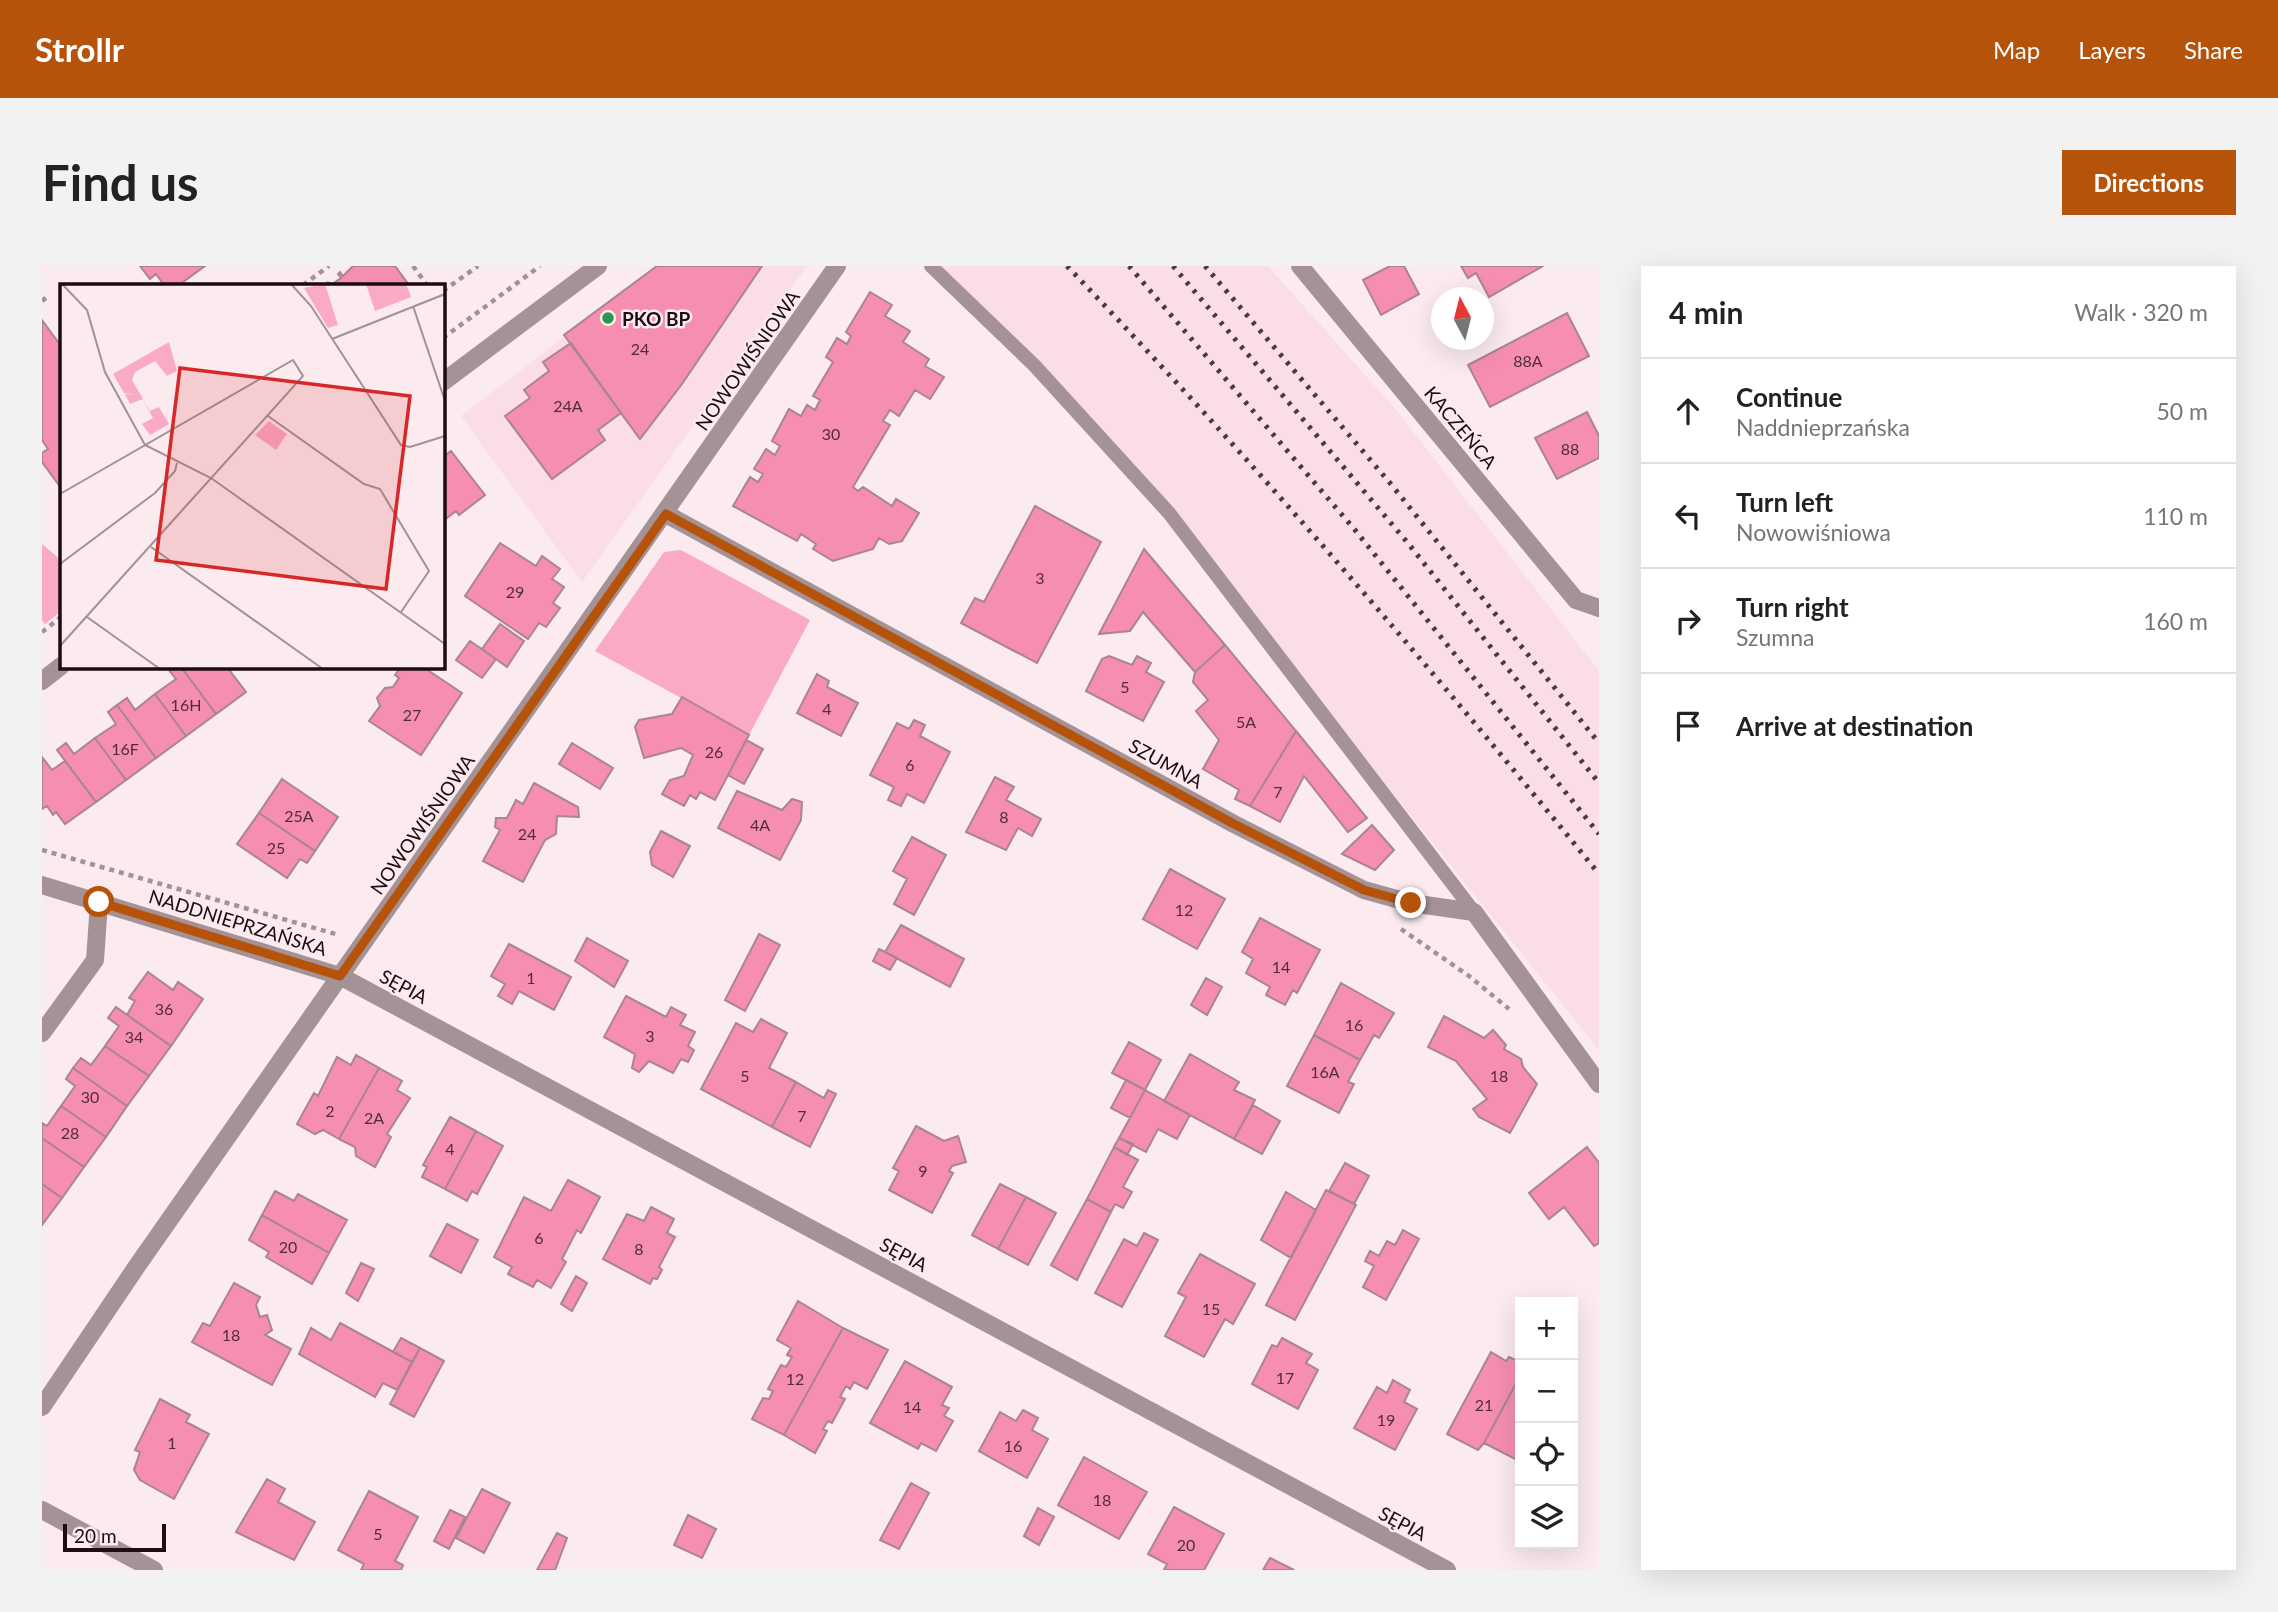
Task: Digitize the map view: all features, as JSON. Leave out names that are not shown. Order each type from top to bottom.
[{"type":"street","points":[[444,381],[598,266]]},
{"type":"street","name":"NOWOWIŚNIOWA","points":[[42,1407],[837,266]]},
{"type":"street","name":"KACZEŃCA","points":[[1300,266],[1576,600],[1597,608]]},
{"type":"street","name":"SZUMNA","points":[[666,514],[1234,824],[1364,890],[1411,903],[1474,912]]},
{"type":"street","points":[[42,681],[60,667]]},
{"type":"street","name":"NADDNIEPRZAŃSKA","points":[[42,886],[340,976]]},
{"type":"street","points":[[42,1033],[95,960],[99,902]]},
{"type":"street","points":[[1474,912],[1599,1084]]},
{"type":"street","name":"SĘPIA","points":[[340,976],[1447,1570]]},
{"type":"street","points":[[42,1510],[154,1570]]},
{"type":"lane","points":[[931,266],[1034,365],[1169,513],[1474,912]]},
{"type":"path","points":[[304,284],[329,266]]},
{"type":"path","points":[[413,266],[426,284]]},
{"type":"path","points":[[444,290],[478,266]]},
{"type":"path","points":[[444,337],[540,266]]},
{"type":"path","points":[[42,632],[60,618]]},
{"type":"path","points":[[42,850],[363,943]]},
{"type":"path","points":[[1393,925],[1469,976],[1513,1013]]},
{"type":"shaded area","points":[[657,266],[807,266],[582,582],[461,416]]},
{"type":"shaded area","points":[[938,266],[1268,266],[1397,411],[1599,671],[1599,1050],[1217,574]]},
{"type":"shaded area","points":[[42,544],[60,559],[60,612],[45,624],[42,620]]},
{"type":"shaded area","points":[[681,550],[810,620],[749,735],[595,651],[664,552]]},
{"type":"building","points":[[140,266],[205,266],[180,284],[163,284],[156,274],[150,279]]},
{"type":"building","points":[[353,266],[395,266],[408,284],[332,284],[341,278],[338,274],[340,272],[343,276]]},
{"type":"building","points":[[657,266],[762,266],[682,384],[640,439],[564,335]]},
{"type":"building","points":[[1390,266],[1404,266],[1419,294],[1381,315],[1363,280]]},
{"type":"building","points":[[1461,266],[1543,266],[1494,294],[1494,287],[1484,287],[1476,273],[1468,278]]},
{"type":"building","points":[[870,292],[892,305],[885,316],[910,331],[903,342],[929,359],[925,366],[944,377],[930,399],[915,390],[899,416],[890,410],[883,421],[890,425],[853,487],[858,491],[863,487],[892,506],[896,499],[919,513],[902,541],[889,544],[879,538],[873,549],[833,561],[813,549],[816,544],[801,534],[797,541],[733,506],[750,477],[758,482],[763,474],[754,469],[766,449],[775,455],[780,446],[772,441],[789,409],[801,416],[807,405],[815,410],[820,400],[813,396],[833,362],[826,357],[837,338],[847,344],[851,336],[846,332]]},
{"type":"building","points":[[1567,313],[1589,356],[1490,407],[1468,365]]},
{"type":"building","points":[[42,320],[60,345],[60,487],[42,462],[42,453],[48,449],[42,440]]},
{"type":"building","points":[[571,343],[621,413],[598,430],[605,440],[552,479],[505,416],[530,398],[524,390],[549,371],[543,362]]},
{"type":"building","points":[[1587,412],[1599,436],[1599,458],[1557,479],[1535,438]]},
{"type":"building","points":[[451,451],[485,495],[459,515],[456,511],[444,520],[444,456]]},
{"type":"building","points":[[1035,506],[1101,542],[1037,663],[961,623],[975,598],[984,602]]},
{"type":"building","points":[[500,543],[536,566],[542,556],[560,569],[552,579],[564,587],[553,603],[560,608],[546,627],[539,623],[528,639],[465,596]]},
{"type":"building","points":[[1144,549],[1225,645],[1195,672],[1143,612],[1130,631],[1099,634]]},
{"type":"building","points":[[500,624],[524,641],[507,667],[482,649]]},
{"type":"building","points":[[470,641],[496,659],[482,678],[456,660]]},
{"type":"building","points":[[1225,645],[1296,731],[1250,806],[1235,799],[1239,790],[1203,769],[1219,740],[1196,711],[1208,700],[1193,682],[1195,672]]},
{"type":"building","points":[[1109,656],[1132,665],[1137,656],[1151,663],[1146,672],[1164,682],[1143,721],[1086,691],[1102,659]]},
{"type":"building","points":[[182,668],[216,714],[186,736],[155,694],[176,679],[168,669]]},
{"type":"building","points":[[182,668],[228,668],[246,692],[216,714]]},
{"type":"building","points":[[400,668],[424,668],[462,693],[421,755],[369,721],[380,706],[377,698],[385,688],[393,687],[399,678],[395,675]]},
{"type":"building","points":[[817,674],[829,681],[827,687],[858,703],[841,736],[797,713]]},
{"type":"building","points":[[155,694],[186,736],[156,758],[117,705],[127,698],[135,710]]},
{"type":"building","points":[[682,697],[749,735],[715,800],[700,792],[696,799],[690,795],[684,806],[662,794],[670,780],[684,776],[693,755],[681,748],[644,758],[635,727],[639,720],[672,714]]},
{"type":"building","points":[[117,705],[156,758],[126,780],[95,738],[116,724],[108,712]]},
{"type":"building","points":[[914,720],[925,725],[920,736],[950,752],[924,803],[907,794],[901,806],[888,800],[894,787],[870,775],[897,723],[909,729]]},
{"type":"building","points":[[1296,731],[1367,818],[1348,832],[1304,776],[1280,822],[1250,806]]},
{"type":"building","points":[[95,738],[126,780],[96,802],[57,750],[66,743],[74,754]]},
{"type":"building","points":[[746,740],[763,749],[744,784],[728,775]]},
{"type":"building","points":[[572,743],[613,768],[600,789],[559,764]]},
{"type":"building","points":[[42,757],[52,770],[65,761],[96,802],[65,824],[56,812],[53,815],[47,806],[42,809]]},
{"type":"building","points":[[995,777],[1014,787],[1006,800],[1041,819],[1032,836],[1018,828],[1006,850],[966,832]]},
{"type":"building","points":[[282,779],[338,817],[315,851],[259,813]]},
{"type":"building","points":[[534,783],[578,807],[579,817],[557,816],[556,834],[545,840],[523,882],[483,861],[500,830],[495,827],[496,818],[507,818],[516,800],[523,804]]},
{"type":"building","points":[[737,791],[782,810],[792,799],[802,802],[801,820],[780,860],[718,828]]},
{"type":"building","points":[[259,813],[315,851],[307,863],[300,859],[287,878],[237,844]]},
{"type":"building","points":[[1372,825],[1394,850],[1375,870],[1342,854]]},
{"type":"building","points":[[661,831],[690,846],[673,877],[652,865],[650,852]]},
{"type":"building","points":[[912,837],[946,855],[914,915],[894,904],[907,879],[893,871]]},
{"type":"building","points":[[1170,869],[1225,899],[1197,949],[1143,919]]},
{"type":"building","points":[[1260,918],[1320,950],[1297,993],[1293,990],[1285,1005],[1266,995],[1270,987],[1246,973],[1253,959],[1242,952]]},
{"type":"building","points":[[901,925],[964,959],[950,987],[885,952]]},
{"type":"building","points":[[759,934],[780,945],[745,1011],[725,1000]]},
{"type":"building","points":[[587,938],[628,961],[614,987],[575,961]]},
{"type":"building","points":[[509,944],[571,977],[554,1010],[519,991],[512,1004],[498,996],[505,984],[491,976]]},
{"type":"building","points":[[879,949],[897,958],[890,970],[873,961]]},
{"type":"building","points":[[148,972],[173,990],[178,982],[203,999],[171,1046],[127,1015],[135,1001],[129,998]]},
{"type":"building","points":[[1206,978],[1222,987],[1207,1015],[1191,1005]]},
{"type":"building","points":[[1341,983],[1394,1013],[1379,1038],[1374,1035],[1360,1060],[1314,1035]]},
{"type":"building","points":[[626,996],[666,1017],[671,1007],[686,1015],[680,1025],[695,1032],[688,1046],[694,1050],[688,1062],[681,1059],[673,1073],[649,1061],[639,1072],[632,1068],[635,1054],[604,1037]]},
{"type":"building","points":[[116,1007],[171,1046],[149,1076],[105,1046],[119,1026],[108,1018]]},
{"type":"building","points":[[1444,1016],[1484,1038],[1493,1030],[1506,1045],[1504,1049],[1521,1059],[1523,1067],[1537,1084],[1510,1133],[1479,1117],[1473,1109],[1487,1099],[1456,1061],[1428,1047]]},
{"type":"building","points":[[761,1019],[787,1033],[769,1068],[796,1082],[772,1127],[701,1089],[736,1023],[753,1032]]},
{"type":"building","points":[[1314,1035],[1360,1060],[1348,1082],[1354,1084],[1339,1113],[1287,1086]]},
{"type":"building","points":[[1129,1042],[1161,1060],[1145,1090],[1112,1073]]},
{"type":"building","points":[[105,1046],[149,1076],[127,1106],[73,1068],[81,1058],[91,1065]]},
{"type":"building","points":[[1190,1054],[1239,1082],[1234,1090],[1255,1100],[1234,1139],[1164,1101]]},
{"type":"building","points":[[356,1055],[379,1068],[339,1139],[323,1130],[315,1134],[297,1124],[314,1093],[318,1096],[337,1057],[351,1065]]},
{"type":"building","points":[[73,1068],[127,1106],[106,1137],[61,1106],[75,1086],[66,1079]]},
{"type":"building","points":[[379,1068],[402,1081],[397,1090],[410,1098],[387,1134],[391,1137],[375,1167],[356,1156],[355,1147],[339,1139]]},
{"type":"building","points":[[1126,1080],[1145,1090],[1130,1118],[1111,1108]]},
{"type":"building","points":[[796,1082],[824,1098],[828,1090],[836,1094],[810,1147],[772,1127]]},
{"type":"building","points":[[1145,1090],[1190,1115],[1177,1139],[1158,1129],[1146,1152],[1119,1138]]},
{"type":"building","points":[[1253,1105],[1280,1121],[1262,1154],[1234,1139]]},
{"type":"building","points":[[61,1106],[106,1137],[84,1167],[42,1138],[42,1123],[47,1126]]},
{"type":"building","points":[[450,1117],[476,1131],[445,1189],[422,1177],[427,1167],[423,1165]]},
{"type":"building","points":[[916,1126],[944,1141],[958,1136],[966,1162],[952,1166],[949,1171],[953,1173],[932,1213],[889,1190],[899,1171],[893,1168]]},
{"type":"building","points":[[476,1131],[503,1146],[477,1194],[472,1191],[467,1201],[445,1189]]},
{"type":"building","points":[[42,1138],[84,1167],[62,1198],[42,1184]]},
{"type":"building","points":[[1119,1138],[1133,1144],[1127,1155],[1114,1147]]},
{"type":"building","points":[[1114,1147],[1138,1160],[1123,1187],[1132,1192],[1123,1208],[1115,1204],[1111,1212],[1087,1199]]},
{"type":"building","points":[[1587,1147],[1599,1163],[1599,1243],[1594,1246],[1564,1207],[1549,1219],[1529,1193]]},
{"type":"building","points":[[1345,1163],[1369,1176],[1354,1204],[1329,1191]]},
{"type":"building","points":[[568,1180],[600,1197],[581,1233],[577,1230],[562,1259],[566,1262],[551,1288],[537,1280],[533,1287],[508,1274],[512,1267],[494,1257],[524,1197],[551,1211]]},
{"type":"building","points":[[42,1184],[62,1198],[42,1225]]},
{"type":"building","points":[[1000,1184],[1026,1197],[998,1249],[972,1235]]},
{"type":"building","points":[[1326,1190],[1356,1205],[1295,1320],[1266,1305]]},
{"type":"building","points":[[275,1191],[294,1201],[298,1194],[347,1220],[329,1253],[262,1215]]},
{"type":"building","points":[[1286,1192],[1316,1210],[1291,1258],[1261,1240]]},
{"type":"building","points":[[1026,1197],[1056,1213],[1028,1265],[998,1249]]},
{"type":"building","points":[[1087,1199],[1111,1212],[1077,1280],[1051,1265]]},
{"type":"building","points":[[651,1207],[674,1219],[667,1233],[675,1237],[659,1267],[662,1270],[650,1284],[603,1259],[627,1214],[644,1221]]},
{"type":"building","points":[[262,1215],[329,1253],[312,1284],[266,1257],[269,1252],[249,1240]]},
{"type":"building","points":[[447,1224],[478,1240],[461,1273],[430,1256]]},
{"type":"building","points":[[1403,1230],[1419,1239],[1386,1300],[1363,1287],[1374,1266],[1365,1261],[1370,1251],[1379,1256],[1387,1241],[1395,1245]]},
{"type":"building","points":[[1144,1233],[1158,1240],[1122,1307],[1095,1293],[1124,1239],[1137,1246]]},
{"type":"building","points":[[1200,1254],[1255,1284],[1233,1324],[1225,1319],[1204,1357],[1165,1336],[1186,1297],[1178,1293]]},
{"type":"building","points":[[361,1263],[374,1269],[358,1301],[346,1293]]},
{"type":"building","points":[[576,1276],[587,1283],[572,1311],[561,1304]]},
{"type":"building","points":[[234,1283],[260,1297],[256,1305],[260,1317],[267,1315],[272,1330],[265,1335],[291,1349],[272,1385],[192,1342],[203,1323],[210,1326]]},
{"type":"building","points":[[798,1301],[843,1328],[784,1435],[752,1419],[763,1398],[769,1399],[773,1391],[768,1389],[781,1365],[786,1367],[792,1357],[787,1355],[791,1348],[777,1340]]},
{"type":"building","points":[[340,1323],[412,1362],[397,1390],[383,1383],[375,1397],[299,1354],[311,1328],[331,1340]]},
{"type":"building","points":[[843,1328],[888,1350],[867,1389],[854,1382],[850,1389],[846,1386],[840,1397],[845,1399],[832,1423],[828,1421],[823,1429],[827,1431],[815,1453],[784,1435]]},
{"type":"building","points":[[401,1338],[420,1348],[412,1362],[393,1352]]},
{"type":"building","points":[[1282,1338],[1312,1354],[1306,1363],[1318,1370],[1298,1409],[1252,1384],[1272,1345],[1277,1347]]},
{"type":"building","points":[[420,1348],[444,1361],[414,1417],[390,1404]]},
{"type":"building","points":[[1491,1352],[1506,1361],[1509,1357],[1515,1360],[1515,1385],[1478,1450],[1447,1434]]},
{"type":"building","points":[[905,1361],[952,1387],[942,1405],[949,1408],[944,1416],[953,1421],[936,1451],[921,1443],[918,1449],[870,1423]]},
{"type":"building","points":[[1393,1380],[1410,1390],[1404,1402],[1417,1409],[1395,1450],[1354,1428],[1377,1387],[1387,1393]]},
{"type":"building","points":[[1515,1385],[1515,1459],[1484,1443]]},
{"type":"building","points":[[160,1399],[190,1415],[186,1422],[209,1434],[174,1499],[140,1480],[134,1470],[140,1452],[135,1450]]},
{"type":"building","points":[[1023,1410],[1038,1418],[1032,1430],[1048,1439],[1027,1478],[979,1451],[1000,1412],[1016,1421]]},
{"type":"building","points":[[1084,1457],[1147,1492],[1119,1539],[1058,1505]]},
{"type":"building","points":[[267,1479],[285,1489],[278,1502],[315,1522],[294,1560],[236,1532]]},
{"type":"building","points":[[911,1483],[929,1493],[899,1549],[880,1540]]},
{"type":"building","points":[[482,1489],[510,1503],[484,1553],[456,1538]]},
{"type":"building","points":[[369,1491],[418,1517],[395,1561],[403,1565],[401,1570],[361,1570],[364,1564],[338,1550]]},
{"type":"building","points":[[1174,1507],[1224,1534],[1204,1570],[1164,1570],[1167,1564],[1148,1554]]},
{"type":"building","points":[[1038,1508],[1054,1517],[1039,1545],[1024,1536]]},
{"type":"building","points":[[450,1510],[465,1517],[449,1549],[434,1541]]},
{"type":"building","points":[[688,1515],[716,1529],[702,1558],[674,1545]]},
{"type":"building","points":[[557,1533],[567,1538],[555,1570],[537,1570]]},
{"type":"building","points":[[1270,1558],[1294,1570],[1263,1570]]},
{"type":"railway","points":[[1067,266],[1205,413],[1339,564],[1599,874]]},
{"type":"railway","points":[[1129,266],[1355,530],[1599,834]]},
{"type":"railway","points":[[1173,266],[1407,542],[1599,783]]},
{"type":"railway","points":[[1205,266],[1390,483],[1599,743]]},
{"type":"place","name":"PKO BP","points":[[608,318]]},
{"type":"route","points":[[99,902],[340,976],[666,514],[1234,824],[1364,890],[1411,903]]}]
